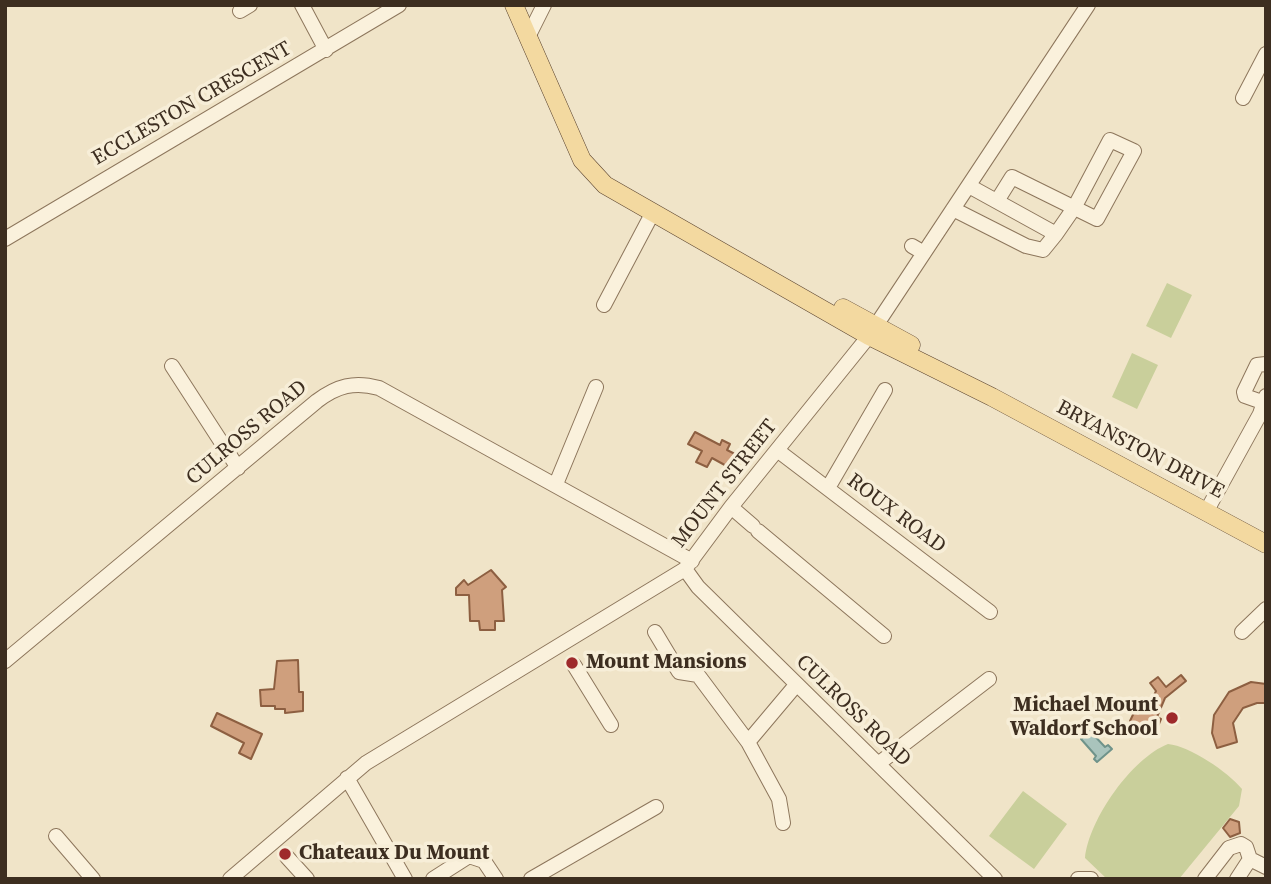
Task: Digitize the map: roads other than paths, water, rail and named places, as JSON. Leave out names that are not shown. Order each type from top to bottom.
[{"type":"main road","name":"BRYANSTON DRIVE","points":[[514,5],[587,167],[605,185],[729,256],[762,267],[992,397],[1266,544]]},
{"type":"street","points":[[302,5],[326,50]]},
{"type":"street","points":[[528,37],[544,5]]},
{"type":"street","name":"MOUNT STREET","points":[[230,879],[281,850],[347,778],[366,763],[689,565],[873,331],[918,249],[953,209],[1030,83],[1088,5]]},
{"type":"street","name":"ECCLESTON CRESCENT","points":[[5,239],[326,50],[392,7]]},
{"type":"street","points":[[1243,98],[1266,54]]},
{"type":"street","points":[[953,209],[1026,246],[1043,250],[1074,208],[1111,140],[1134,151],[1097,219],[1074,208],[1012,177],[997,201]]},
{"type":"street","points":[[969,186],[1056,234]]},
{"type":"street","points":[[604,305],[652,214]]},
{"type":"street","points":[[1206,512],[1260,414],[1264,399],[1245,396],[1244,392],[1257,365],[1266,364]]},
{"type":"street","points":[[172,366],[238,468]]},
{"type":"street","name":"CULROSS ROAD","points":[[5,661],[328,393],[354,384],[366,385],[379,388],[556,484],[689,565],[698,587],[995,879]]},
{"type":"street","points":[[556,484],[596,387]]},
{"type":"street","points":[[828,488],[885,390]]},
{"type":"street","name":"ROUX ROAD","points":[[778,450],[990,612]]},
{"type":"street","points":[[732,507],[884,636]]},
{"type":"street","points":[[1242,632],[1266,609]]},
{"type":"street","points":[[655,632],[680,672],[698,676],[748,742],[779,799],[783,823]]},
{"type":"street","points":[[562,643],[611,725]]},
{"type":"street","points":[[878,764],[989,679]]},
{"type":"street","points":[[748,742],[796,685]]},
{"type":"street","points":[[347,778],[405,879]]},
{"type":"street","points":[[531,879],[656,807]]},
{"type":"street","points":[[56,836],[93,879]]},
{"type":"street","points":[[1205,879],[1235,844],[1246,847],[1250,859],[1266,867]]},
{"type":"street","points":[[281,850],[307,879]]},
{"type":"street","points":[[433,879],[469,856],[484,860],[496,879]]},
{"type":"street","points":[[1237,879],[1250,859]]},
{"type":"street","points":[[1078,879],[1091,879]]},
{"type":"water","points":[[1090,731],[1105,747],[1108,745],[1112,749],[1097,762],[1094,759],[1096,756],[1081,739]]},
{"type":"place","name":"Mount Mansions","points":[[572,663]]},
{"type":"place","name":"Michael Mount Waldorf School","points":[[1172,718]]},
{"type":"place","name":"Chateaux Du Mount","points":[[285,854]]}]
